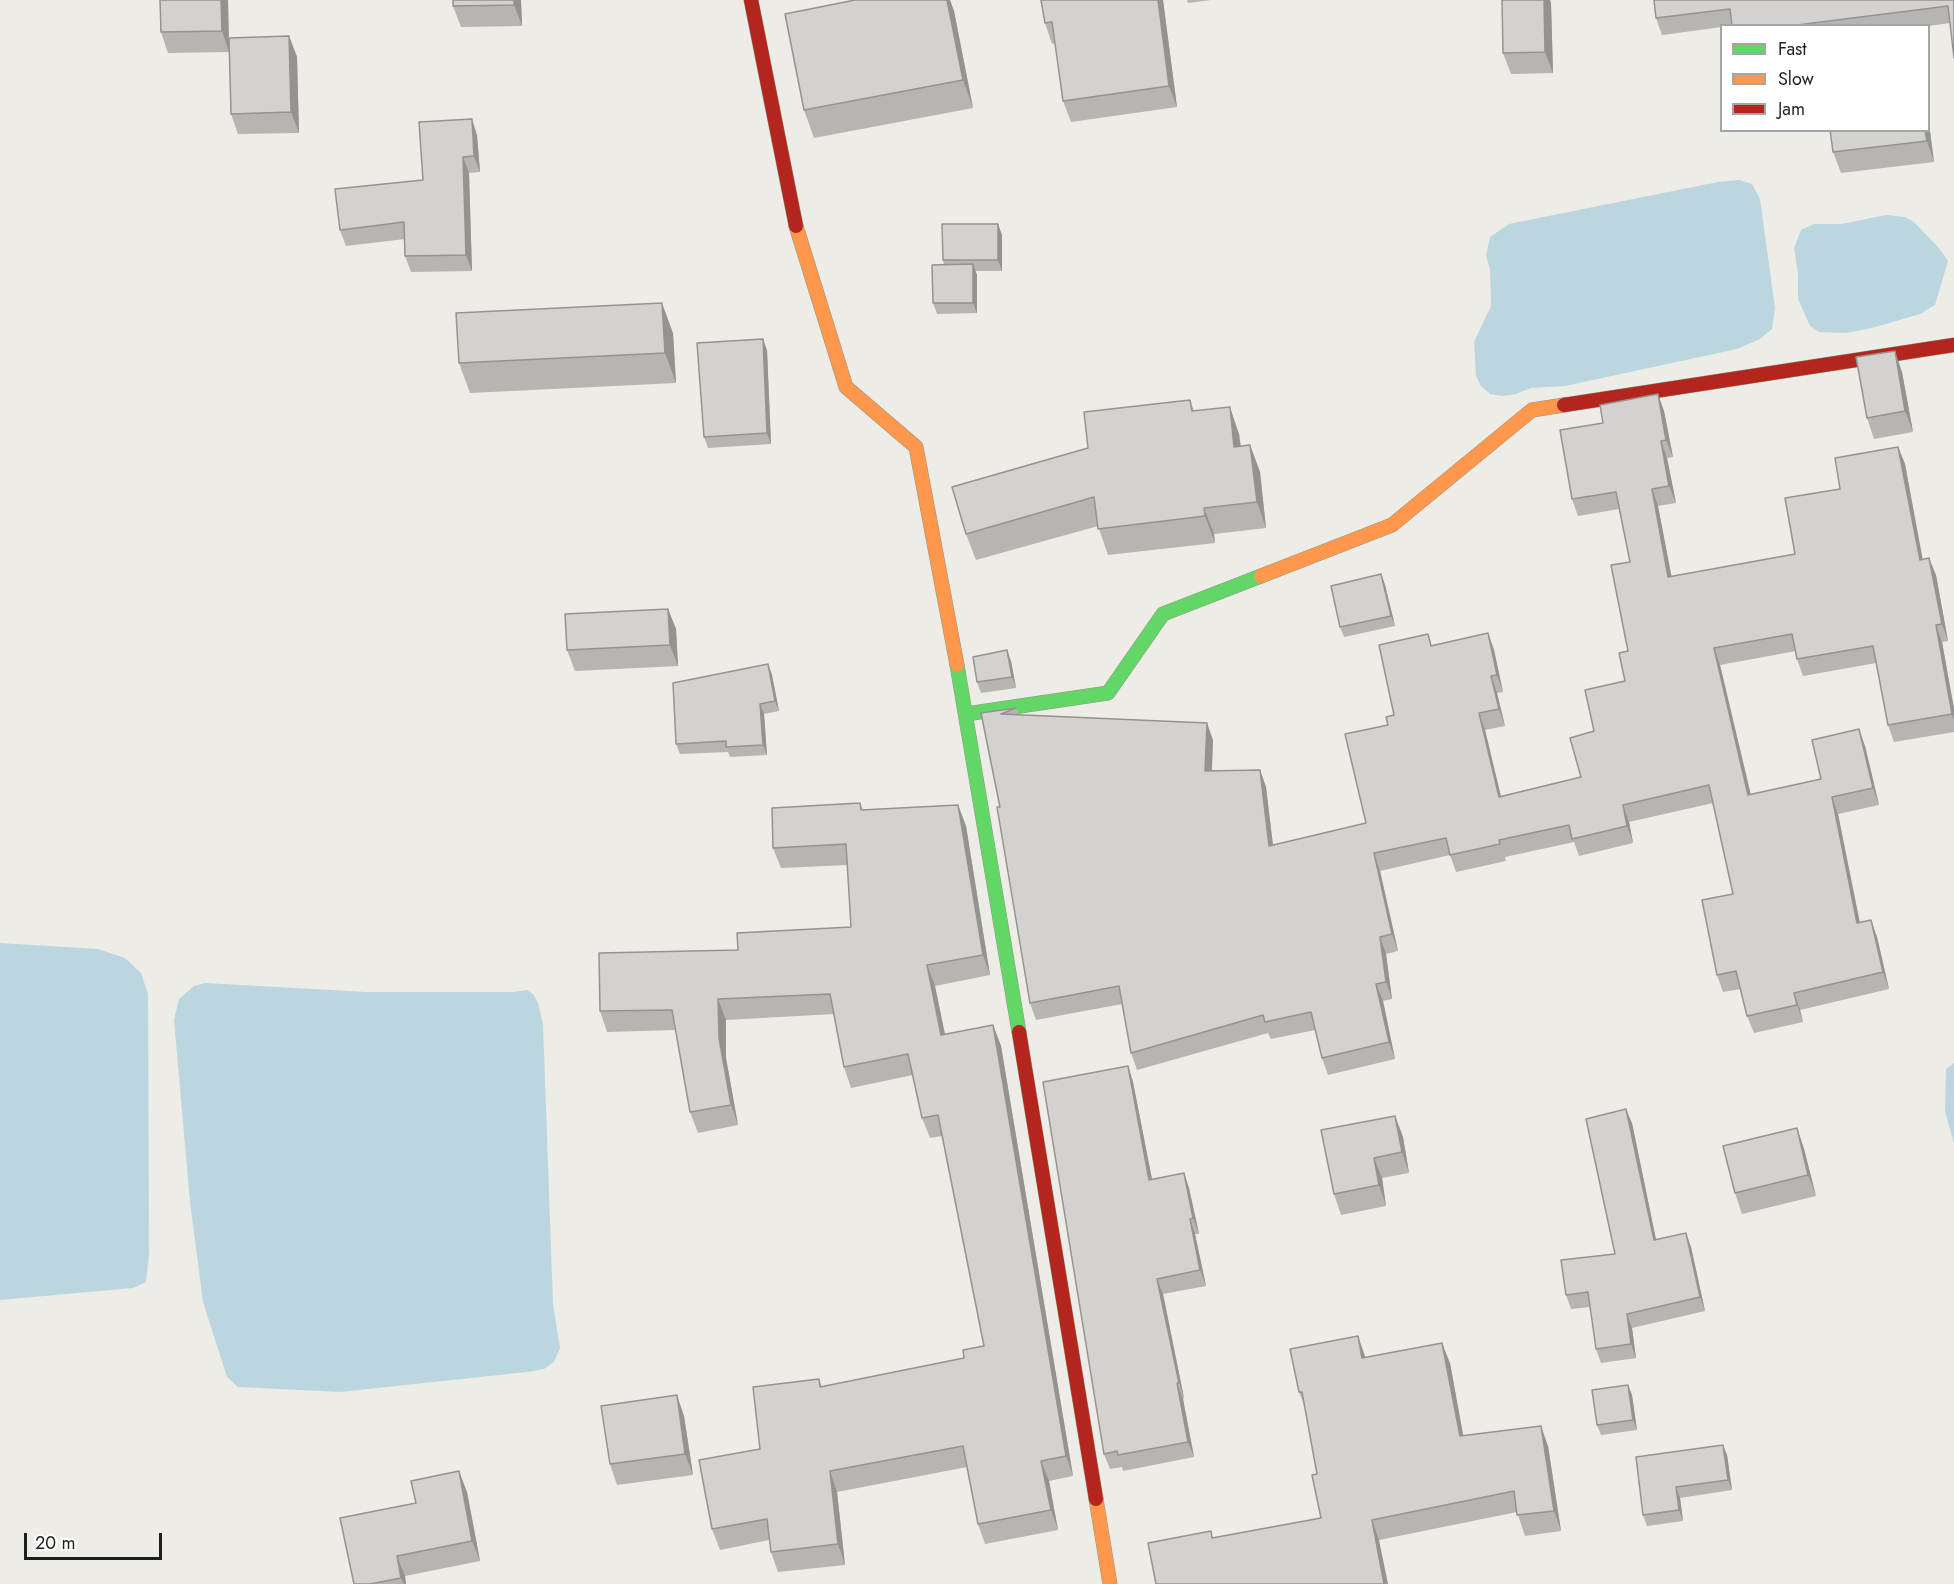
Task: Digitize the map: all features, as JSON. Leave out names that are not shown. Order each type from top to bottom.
[{"type":"street","points":[[751,0],[796,228],[846,387],[916,447],[966,714],[1110,1584]]},
{"type":"street","points":[[966,714],[1108,693],[1163,614],[1392,525],[1532,410],[1954,345]]},
{"type":"water","points":[[1739,180],[1752,184],[1760,199],[1775,308],[1772,329],[1760,339],[1737,349],[1565,386],[1531,388],[1502,396],[1490,394],[1481,386],[1476,376],[1474,342],[1491,306],[1490,269],[1486,255],[1490,237],[1509,224],[1718,182]]},
{"type":"water","points":[[1886,215],[1905,217],[1914,222],[1948,261],[1935,305],[1920,314],[1872,328],[1846,333],[1819,332],[1810,326],[1798,299],[1798,274],[1794,248],[1801,230],[1814,224],[1842,224]]},
{"type":"water","points":[[0,943],[98,949],[125,958],[141,973],[148,994],[149,1255],[146,1282],[133,1288],[0,1300]]},
{"type":"water","points":[[205,983],[366,992],[514,992],[527,990],[533,994],[538,1003],[543,1024],[553,1304],[560,1348],[554,1362],[544,1369],[527,1372],[340,1392],[238,1387],[227,1377],[203,1302],[190,1202],[174,1020],[179,999],[194,986]]},
{"type":"water","points":[[1954,1063],[1954,1144],[1945,1111],[1946,1069]]},
{"type":"building","points":[[160,0],[221,0],[222,31],[161,32]]},
{"type":"building","points":[[453,0],[514,0],[514,5],[453,6]]},
{"type":"building","points":[[855,0],[947,0],[963,80],[804,110],[785,14]]},
{"type":"building","points":[[1041,0],[1158,0],[1169,86],[1063,101],[1052,22],[1045,23]]},
{"type":"building","points":[[1502,0],[1544,0],[1545,52],[1503,53]]},
{"type":"building","points":[[1654,0],[1954,0],[1954,58],[1948,6],[1805,24],[1732,24],[1730,9],[1656,18]]},
{"type":"building","points":[[289,36],[291,112],[231,114],[229,38]]},
{"type":"building","points":[[472,119],[474,156],[463,157],[466,255],[405,256],[404,222],[340,230],[335,189],[423,180],[419,122]]},
{"type":"building","points":[[1830,132],[1925,132],[1927,141],[1833,152]]},
{"type":"building","points":[[942,224],[998,224],[998,260],[943,260]]},
{"type":"building","points":[[973,264],[973,303],[933,303],[932,265]]},
{"type":"building","points":[[662,303],[665,353],[459,363],[456,313]]},
{"type":"building","points":[[763,339],[767,433],[704,437],[697,343]]},
{"type":"building","points":[[1895,351],[1905,411],[1867,418],[1856,357]]},
{"type":"building","points":[[1658,394],[1666,440],[1661,441],[1669,486],[1652,489],[1668,577],[1795,554],[1785,498],[1840,489],[1835,458],[1898,447],[1920,560],[1929,558],[1942,624],[1936,625],[1952,714],[1888,725],[1873,646],[1797,659],[1792,634],[1714,648],[1748,795],[1821,779],[1812,740],[1859,729],[1873,788],[1832,797],[1857,923],[1871,920],[1883,972],[1794,993],[1797,1005],[1747,1016],[1736,971],[1717,975],[1702,900],[1733,894],[1709,785],[1623,805],[1627,826],[1572,839],[1569,825],[1499,840],[1500,844],[1450,855],[1446,838],[1374,853],[1392,934],[1380,937],[1386,982],[1376,984],[1389,1042],[1322,1058],[1311,1012],[1265,1022],[1263,1015],[1131,1053],[1119,986],[1030,1003],[997,807],[1000,807],[981,713],[1016,708],[1001,714],[1207,723],[1205,771],[1260,770],[1269,846],[1366,823],[1345,734],[1388,725],[1386,717],[1394,715],[1379,645],[1428,634],[1431,646],[1488,633],[1497,675],[1491,676],[1499,709],[1479,713],[1499,797],[1581,777],[1570,738],[1594,731],[1585,690],[1625,681],[1619,653],[1628,651],[1611,565],[1630,562],[1616,492],[1572,499],[1560,430],[1603,423],[1600,405]]},
{"type":"building","points":[[1190,400],[1192,411],[1230,407],[1234,447],[1250,445],[1257,502],[1204,508],[1205,516],[1098,529],[1094,497],[966,534],[952,487],[1088,448],[1084,412]]},
{"type":"building","points":[[1381,574],[1391,616],[1340,627],[1331,586]]},
{"type":"building","points":[[668,609],[670,645],[567,650],[565,614]]},
{"type":"building","points":[[1007,650],[1012,677],[977,682],[973,657]]},
{"type":"building","points":[[768,664],[775,701],[760,704],[763,745],[726,747],[726,741],[676,744],[673,683]]},
{"type":"building","points":[[860,803],[861,810],[958,805],[983,955],[927,965],[941,1035],[993,1025],[1066,1456],[1041,1461],[1051,1510],[978,1524],[963,1446],[830,1471],[838,1544],[771,1552],[767,1519],[712,1529],[699,1460],[760,1449],[753,1387],[819,1379],[820,1387],[964,1358],[963,1350],[984,1346],[938,1115],[922,1118],[908,1054],[844,1067],[830,994],[718,999],[719,1038],[731,1105],[690,1112],[672,1010],[600,1011],[599,953],[738,950],[737,933],[851,927],[846,844],[773,848],[772,808]]},
{"type":"building","points":[[1128,1066],[1149,1180],[1184,1173],[1200,1270],[1157,1279],[1179,1383],[1177,1383],[1188,1442],[1118,1455],[1117,1451],[1104,1454],[1043,1082]]},
{"type":"building","points":[[1626,1109],[1654,1240],[1686,1233],[1700,1297],[1627,1314],[1631,1344],[1596,1349],[1588,1292],[1566,1295],[1561,1260],[1615,1254],[1586,1119]]},
{"type":"building","points":[[1395,1116],[1402,1152],[1374,1158],[1379,1185],[1334,1194],[1321,1130]]},
{"type":"building","points":[[1797,1128],[1808,1175],[1735,1193],[1723,1146]]},
{"type":"building","points":[[1358,1336],[1362,1358],[1442,1343],[1460,1436],[1541,1426],[1554,1511],[1517,1515],[1514,1491],[1372,1520],[1384,1584],[1156,1584],[1148,1543],[1211,1531],[1212,1538],[1321,1518],[1312,1475],[1317,1474],[1302,1392],[1299,1392],[1290,1349]]},
{"type":"building","points":[[1628,1385],[1633,1420],[1597,1425],[1592,1390]]},
{"type":"building","points":[[677,1395],[685,1454],[610,1464],[601,1406]]},
{"type":"building","points":[[1723,1445],[1728,1480],[1676,1487],[1679,1510],[1643,1515],[1636,1457]]},
{"type":"building","points":[[459,1471],[472,1541],[397,1556],[401,1578],[370,1584],[354,1584],[340,1518],[416,1503],[411,1481]]},
{"type":"traffic: fast","points":[[966,714],[1108,693],[1163,614],[1261,576]]},
{"type":"traffic: fast","points":[[957,665],[1019,1032]]},
{"type":"traffic: slow","points":[[796,226],[846,387],[916,447],[957,665]]},
{"type":"traffic: slow","points":[[1261,576],[1392,525],[1532,410],[1564,405]]},
{"type":"traffic: slow","points":[[1096,1499],[1110,1584]]},
{"type":"traffic: jam","points":[[751,0],[796,226]]},
{"type":"traffic: jam","points":[[1564,405],[1954,345]]},
{"type":"traffic: jam","points":[[1019,1032],[1096,1499]]}]
